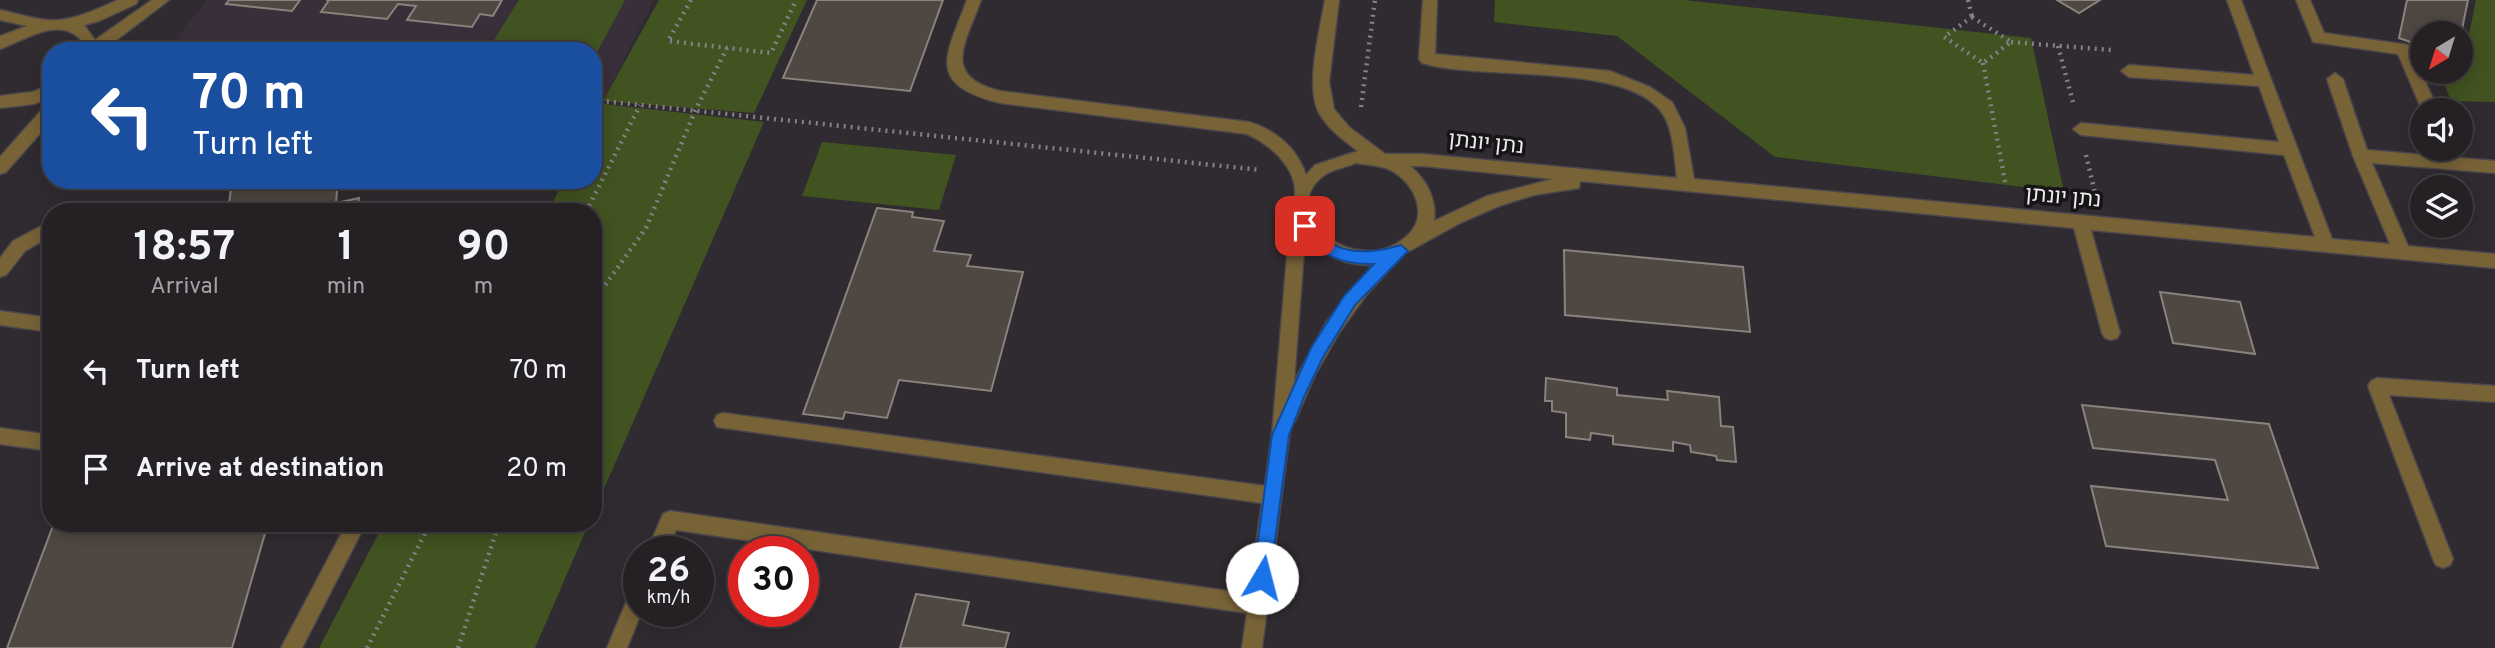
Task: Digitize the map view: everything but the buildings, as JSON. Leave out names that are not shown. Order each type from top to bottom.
[{"type":"street","points":[[0,43],[25,31],[94,17],[131,0]]},
{"type":"street","points":[[104,42],[162,0]]},
{"type":"street","points":[[974,0],[954,65],[958,78],[967,87],[1000,97],[1237,124],[1260,132],[1278,143],[1301,191],[1305,226],[1317,241],[1335,252],[1357,258],[1380,258],[1401,251]]},
{"type":"street","points":[[1281,435],[1317,353],[1350,300],[1374,273],[1416,239],[1426,224],[1428,206],[1417,182],[1402,169],[1382,160],[1331,119],[1321,93],[1332,0]]},
{"type":"street","points":[[1430,0],[1427,59],[1610,77],[1644,91],[1666,106],[1677,128],[1688,187]]},
{"type":"street","points":[[2234,0],[2326,245]]},
{"type":"street","points":[[2303,0],[2318,38],[2404,49],[2425,98]]},
{"type":"street","points":[[0,15],[85,32],[90,42]]},
{"type":"street","points":[[2129,71],[2264,82]]},
{"type":"street","points":[[2335,79],[2361,156],[2402,252]]},
{"type":"street","points":[[0,102],[42,95]]},
{"type":"street","points":[[0,168],[42,120]]},
{"type":"street","points":[[2081,129],[2290,149]]},
{"type":"street","points":[[2361,156],[2410,156]]},
{"type":"street","points":[[1252,648],[1281,435],[1301,191],[1312,176],[1335,161],[1356,158],[1382,160]]},
{"type":"street","name":"נתן יונתן","points":[[1382,160],[1422,160],[2495,261]]},
{"type":"street","points":[[2470,161],[2495,167]]},
{"type":"street","name":"נתן יונתן","points":[[1416,239],[1446,221],[1519,194],[1559,183],[1626,181]]},
{"type":"street","points":[[2081,222],[2111,333]]},
{"type":"street","points":[[0,270],[19,246],[42,233]]},
{"type":"street","points":[[0,318],[42,325]]},
{"type":"street","points":[[2442,559],[2378,386],[2495,394]]},
{"type":"street","points":[[723,421],[1272,496]]},
{"type":"street","points":[[0,436],[42,442]]},
{"type":"street","points":[[663,536],[670,520],[1258,605]]},
{"type":"street","points":[[291,648],[352,532]]},
{"type":"street","points":[[617,648],[626,627]]},
{"type":"path","points":[[691,0],[668,41],[771,53],[796,0]]},
{"type":"path","points":[[1357,141],[1374,0]]},
{"type":"path","points":[[1968,0],[1972,17],[2011,42],[1983,62]]},
{"type":"path","points":[[1972,17],[1944,37],[1983,62],[2012,216]]},
{"type":"path","points":[[602,289],[646,228],[695,111],[727,48]]},
{"type":"path","points":[[602,101],[1301,191]]},
{"type":"path","points":[[602,180],[640,105]]},
{"type":"path","points":[[367,648],[425,532]]},
{"type":"path","points":[[458,648],[496,532]]},
{"type":"shaded area","points":[[207,0],[654,0],[603,101],[602,42],[174,42]]},
{"type":"green space","points":[[519,0],[625,0],[602,43],[493,42]]},
{"type":"green space","points":[[659,0],[807,0],[754,113],[603,101]]},
{"type":"green space","points":[[1495,0],[1684,0],[2031,38],[2064,192],[1775,157],[1617,36],[1494,22]]},
{"type":"green space","points":[[2476,0],[2495,0],[2495,102],[2450,98],[2445,84],[2473,84],[2472,21]]},
{"type":"green space","points":[[604,104],[764,122],[602,493],[602,203],[552,203],[560,189],[602,189]]},
{"type":"green space","points":[[822,142],[956,155],[939,210],[802,196]]},
{"type":"green space","points":[[379,532],[585,532],[535,648],[319,648]]},
{"type":"route","points":[[1262,578],[1281,435],[1296,397],[1317,353],[1350,300],[1374,273],[1401,251],[1380,258],[1357,258],[1335,252],[1317,241],[1305,226]]}]
